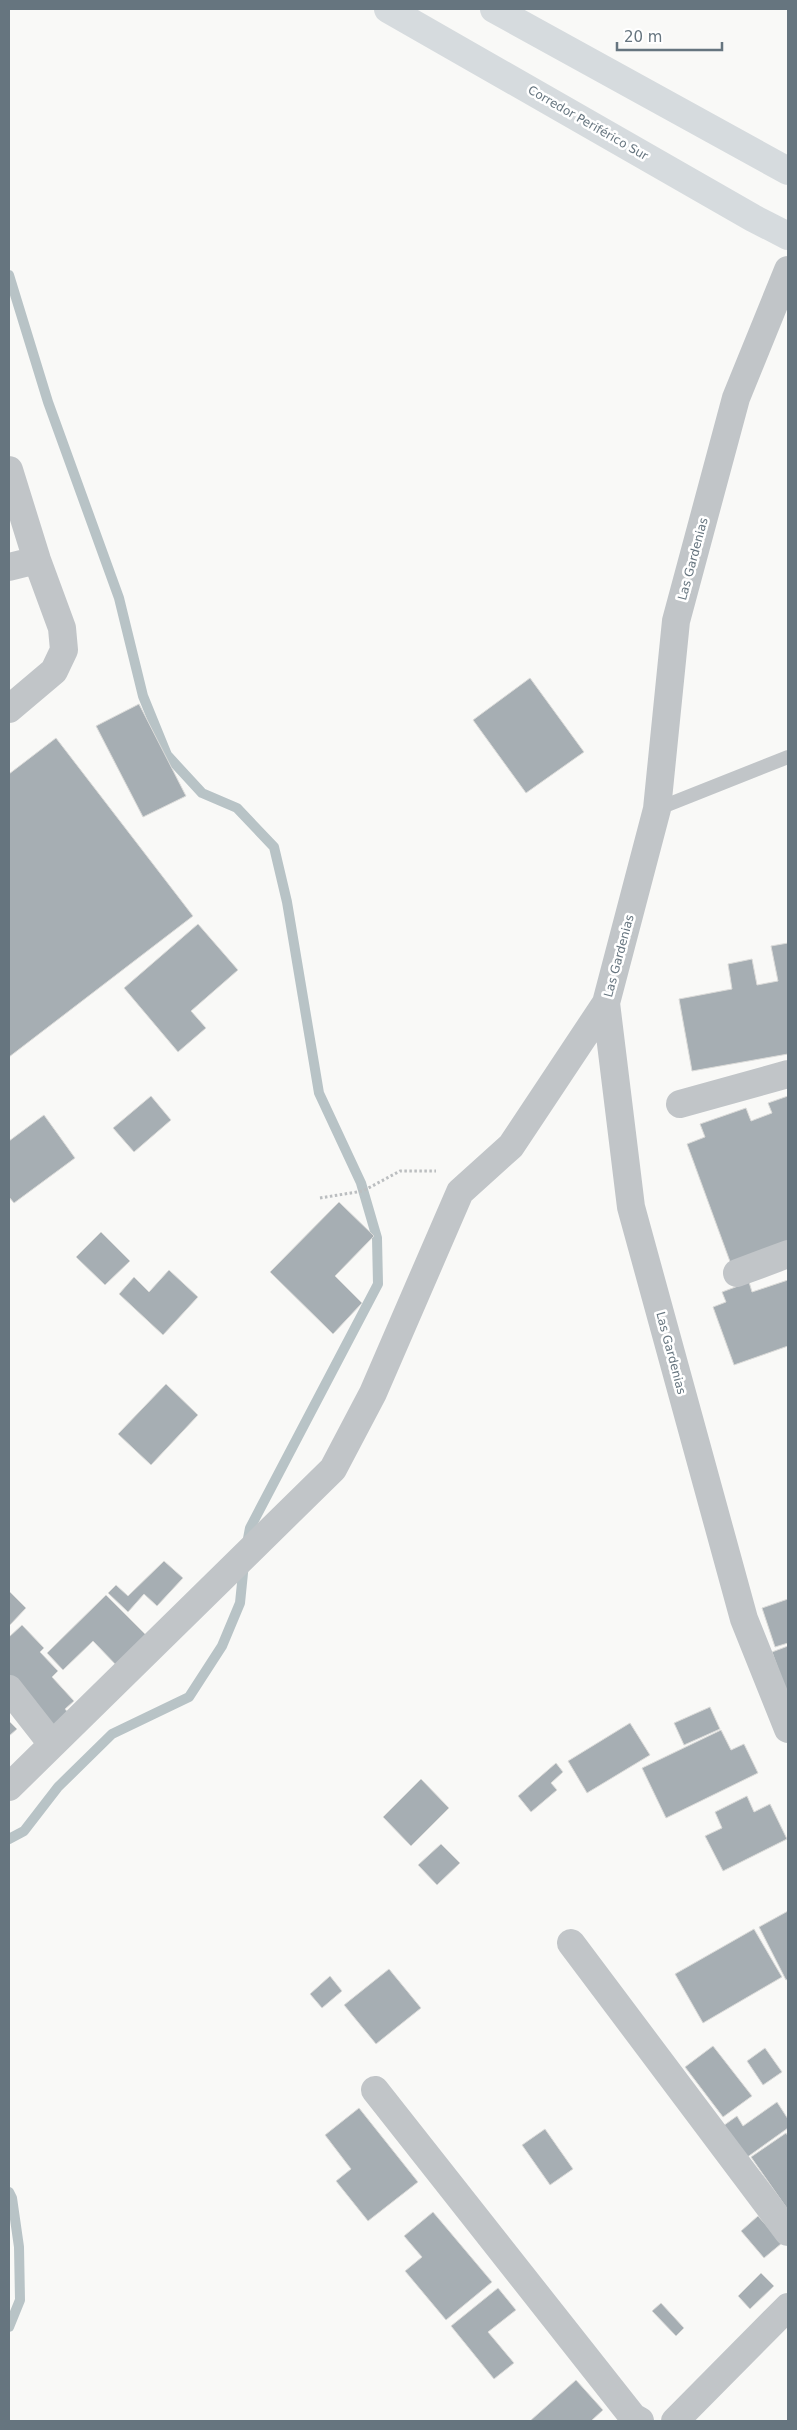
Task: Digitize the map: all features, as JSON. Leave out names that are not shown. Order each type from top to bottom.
[{"type":"main road","name":"Corredor Periférico Sur","points":[[388,9],[753,218],[788,236]]},
{"type":"main road","points":[[494,9],[788,171]]},
{"type":"street","name":"Las Gardenias","points":[[788,270],[736,398],[676,621],[657,809],[606,1003],[631,1207],[744,1619],[788,1729]]},
{"type":"street","points":[[9,470],[36,560],[62,628],[64,650],[54,671],[9,708]]},
{"type":"street","points":[[9,567],[36,560]]},
{"type":"street","points":[[9,1787],[333,1469],[374,1394],[460,1192],[511,1146],[606,1003]]},
{"type":"street","points":[[680,1104],[788,1074]]},
{"type":"street","points":[[737,1273],[788,1254]]},
{"type":"street","points":[[9,1689],[52,1744]]},
{"type":"street","points":[[571,1943],[788,2232]]},
{"type":"street","points":[[375,2090],[633,2417],[640,2421]]},
{"type":"street","points":[[675,2421],[788,2307]]},
{"type":"lane","points":[[657,809],[788,757]]},
{"type":"path","points":[[320,1198],[363,1191],[400,1171],[484,1170]]},
{"type":"building","points":[[530,678],[584,752],[526,793],[473,720]]},
{"type":"building","points":[[139,704],[186,796],[143,817],[96,726]]},
{"type":"building","points":[[56,738],[193,916],[9,1057],[9,774]]},
{"type":"building","points":[[198,924],[238,970],[191,1011],[206,1028],[178,1052],[124,988]]},
{"type":"building","points":[[788,943],[788,1054],[692,1071],[679,999],[732,989],[728,964],[752,959],[757,985],[778,981],[771,946]]},
{"type":"building","points":[[151,1096],[171,1120],[134,1152],[113,1128]]},
{"type":"building","points":[[788,1096],[788,1247],[732,1267],[687,1144],[705,1137],[700,1124],[746,1108],[751,1121],[772,1113],[768,1103]]},
{"type":"building","points":[[44,1115],[75,1158],[14,1203],[9,1197],[9,1141]]},
{"type":"building","points":[[339,1202],[374,1236],[335,1276],[362,1303],[333,1334],[270,1272]]},
{"type":"building","points":[[101,1232],[130,1261],[105,1285],[76,1257]]},
{"type":"building","points":[[169,1270],[198,1297],[163,1335],[119,1294],[134,1277],[149,1292]]},
{"type":"building","points":[[788,1280],[788,1346],[734,1365],[713,1307],[726,1302],[722,1292],[749,1282],[752,1292]]},
{"type":"building","points":[[166,1384],[198,1415],[151,1465],[118,1434]]},
{"type":"building","points":[[164,1561],[183,1578],[157,1606],[144,1594],[128,1612],[108,1593],[116,1585],[128,1596]]},
{"type":"building","points":[[9,1591],[26,1608],[9,1626]]},
{"type":"building","points":[[106,1595],[148,1637],[118,1667],[93,1641],[63,1670],[47,1653]]},
{"type":"building","points":[[788,1599],[788,1643],[775,1647],[762,1608]]},
{"type":"building","points":[[22,1625],[44,1648],[40,1652],[58,1671],[52,1677],[74,1701],[65,1709],[70,1715],[55,1729],[9,1678],[9,1637]]},
{"type":"building","points":[[788,1646],[788,1691],[786,1692],[772,1652]]},
{"type":"building","points":[[710,1707],[720,1729],[684,1745],[674,1723]]},
{"type":"building","points":[[9,1721],[17,1729],[9,1736]]},
{"type":"building","points":[[630,1723],[650,1755],[587,1793],[568,1761]]},
{"type":"building","points":[[721,1730],[731,1750],[744,1744],[758,1773],[666,1818],[642,1768]]},
{"type":"building","points":[[556,1763],[563,1772],[551,1783],[557,1790],[531,1812],[518,1796]]},
{"type":"building","points":[[421,1779],[449,1808],[411,1846],[383,1817]]},
{"type":"building","points":[[747,1796],[754,1812],[770,1804],[787,1839],[723,1871],[705,1836],[722,1828],[715,1812]]},
{"type":"building","points":[[441,1844],[460,1863],[437,1885],[418,1865]]},
{"type":"building","points":[[788,1911],[788,1979],[786,1980],[759,1927]]},
{"type":"building","points":[[754,1929],[782,1977],[703,2023],[675,1974]]},
{"type":"building","points":[[389,1969],[421,2008],[376,2044],[344,2005]]},
{"type":"building","points":[[330,1976],[342,1991],[322,2008],[310,1994]]},
{"type":"building","points":[[713,2046],[752,2096],[723,2117],[685,2067]]},
{"type":"building","points":[[765,2048],[782,2072],[763,2085],[747,2061]]},
{"type":"building","points":[[777,2102],[788,2119],[788,2128],[746,2158],[723,2126],[737,2116],[743,2126]]},
{"type":"building","points":[[359,2108],[418,2182],[368,2221],[336,2181],[351,2169],[325,2135]]},
{"type":"building","points":[[545,2129],[573,2169],[550,2185],[522,2145]]},
{"type":"building","points":[[786,2133],[788,2136],[788,2210],[751,2157]]},
{"type":"building","points":[[433,2212],[492,2282],[446,2320],[405,2271],[422,2257],[404,2236]]},
{"type":"building","points":[[758,2216],[782,2243],[764,2258],[741,2231]]},
{"type":"building","points":[[761,2273],[774,2286],[750,2309],[738,2296]]},
{"type":"building","points":[[498,2288],[516,2310],[488,2332],[514,2363],[494,2379],[451,2326]]},
{"type":"building","points":[[661,2303],[684,2328],[676,2336],[652,2311]]},
{"type":"building","points":[[576,2380],[603,2410],[591,2421],[530,2421]]},
{"type":"waterway","points":[[9,275],[48,402],[119,598],[143,696],[167,755],[202,793],[237,808],[274,847],[287,902],[319,1093],[361,1183],[377,1238],[378,1284],[250,1528],[247,1544]]},
{"type":"waterway","points":[[9,1839],[24,1831],[58,1787],[112,1734],[189,1697],[222,1646],[240,1603],[244,1563]]},
{"type":"waterway","points":[[9,2192],[12,2198],[19,2247],[20,2300],[9,2327]]}]
